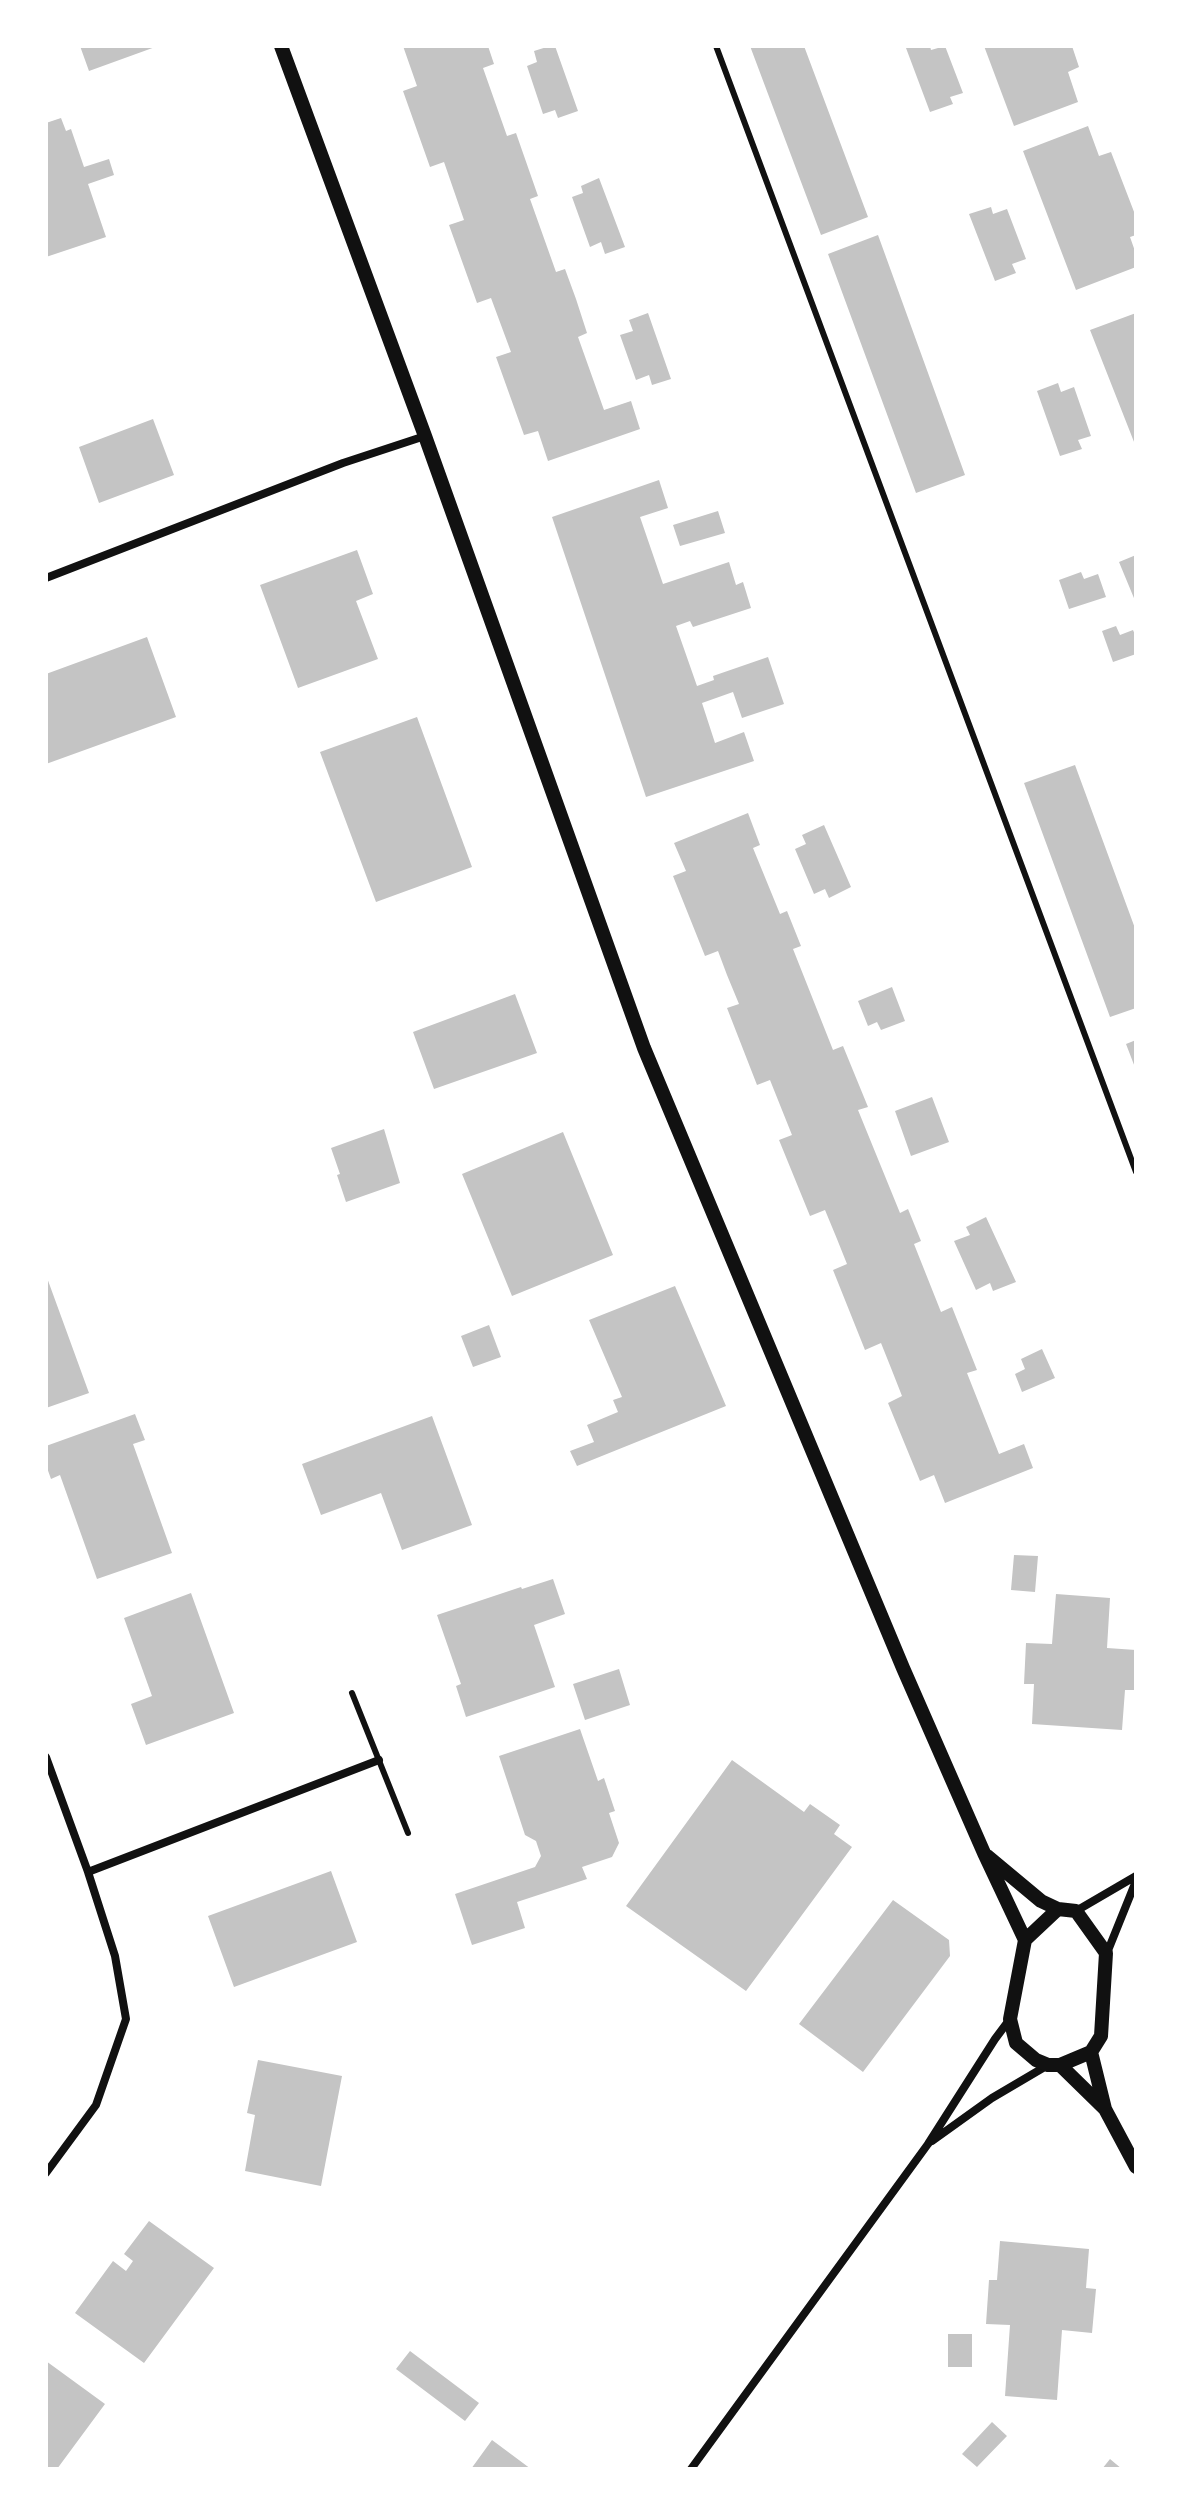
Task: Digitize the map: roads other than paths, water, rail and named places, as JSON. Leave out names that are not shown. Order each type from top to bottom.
[{"type":"street","points":[[281,46],[425,436],[644,1048],[903,1668],[1025,1940],[1010,2019],[1016,2043],[1036,2060],[1054,2065],[1105,2109]]},
{"type":"street","points":[[46,578],[343,463],[425,436]]},
{"type":"street","points":[[46,1757],[115,1956],[126,2019],[96,2105],[46,2173]]},
{"type":"street","points":[[88,1872],[379,1760]]},
{"type":"street","points":[[984,1853],[1041,1901],[1058,1909],[1076,1911],[1136,1879]]},
{"type":"street","points":[[928,2144],[992,2098],[1054,2065],[1091,2052],[1101,2036],[1106,1953],[1136,1879]]},
{"type":"street","points":[[1025,1940],[1058,1909]]},
{"type":"street","points":[[1076,1911],[1106,1953]]},
{"type":"street","points":[[691,2469],[928,2144],[1010,2019]]},
{"type":"street","points":[[1091,2052],[1105,2109],[1136,2167]]},
{"type":"lane","points":[[716,46],[1136,1172]]},
{"type":"lane","points":[[352,1693],[408,1833]]}]
